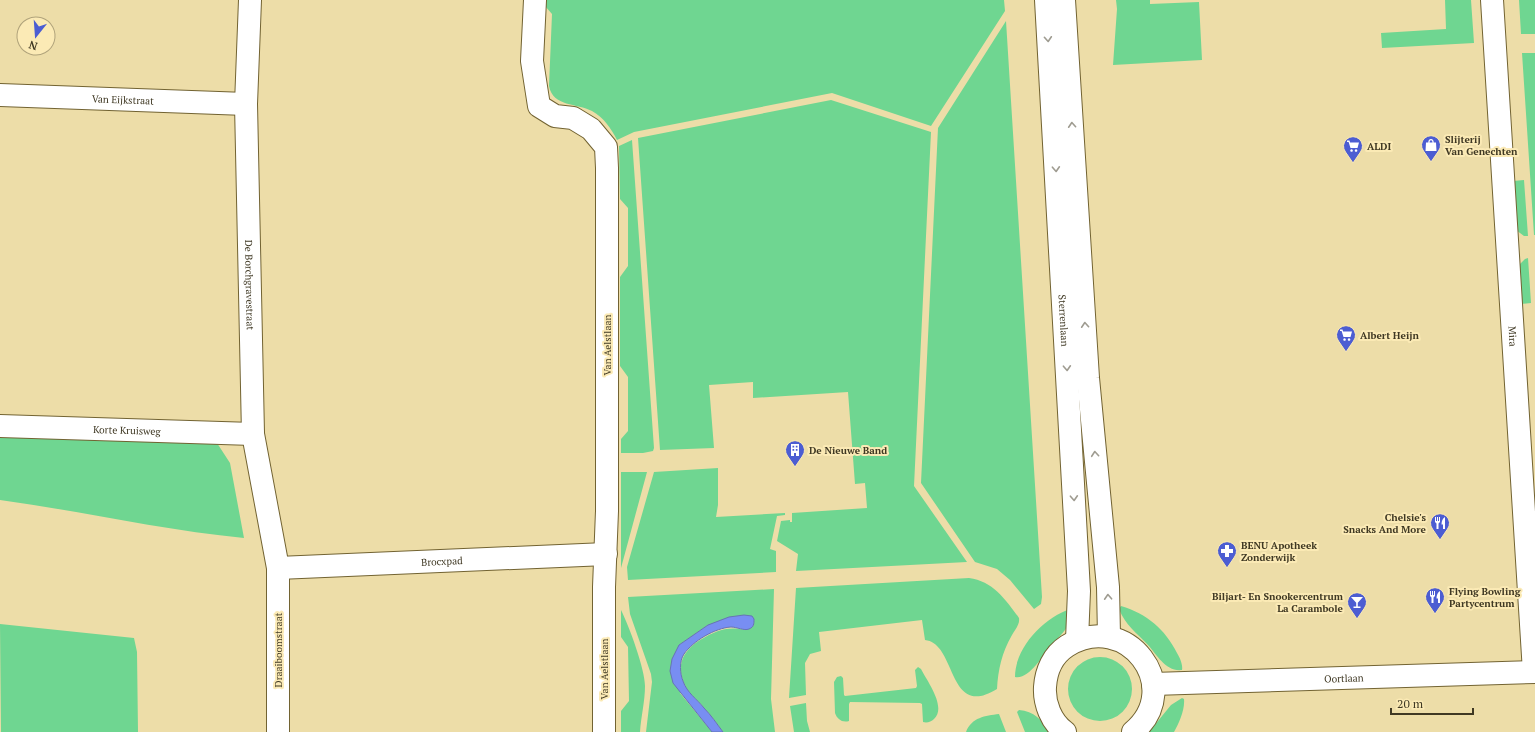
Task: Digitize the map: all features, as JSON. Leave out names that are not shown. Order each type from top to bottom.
[{"type":"street","name":"De Borchgravestraat","points":[[250,0],[246,104],[253,434],[278,568]]},
{"type":"street","name":"Van Aelstlaan","points":[[534,0],[532,61],[539,106],[556,116],[573,118],[591,129],[606,147],[606,554],[604,587],[604,732]]},
{"type":"street","name":"Sterrenlaan","points":[[1046,0],[1079,591],[1076,640]]},
{"type":"street","name":"Sterrenlaan","points":[[1064,0],[1088,378],[1108,592],[1109,636]]},
{"type":"street","name":"Mira","points":[[1492,0],[1535,672]]},
{"type":"street","name":"Van Eijkstraat","points":[[0,95],[246,104]]},
{"type":"street","name":"Korte Kruisweg","points":[[0,426],[253,434]]},
{"type":"street","name":"Brocxpad","points":[[278,568],[606,554]]},
{"type":"street","name":"Draaiboomstraat","points":[[278,568],[278,732]]},
{"type":"street","points":[[1065,732],[1060,729],[1049,713],[1044,694],[1045,678],[1052,662],[1062,649],[1076,640],[1093,636],[1109,636],[1125,642],[1139,653],[1148,667],[1153,684],[1153,699],[1148,713],[1140,726],[1133,732]]},
{"type":"street","name":"Oortlaan","points":[[1153,684],[1535,672]]},
{"type":"green space","points":[[544,0],[1004,0],[1005,11],[931,126],[832,93],[634,132],[617,140],[607,124],[592,111],[560,101],[551,93],[549,86],[552,14],[545,6]]},
{"type":"green space","points":[[1116,0],[1150,0],[1150,4],[1199,2],[1202,60],[1113,65],[1117,9]]},
{"type":"green space","points":[[1445,0],[1471,0],[1474,43],[1382,48],[1381,33],[1446,29]]},
{"type":"green space","points":[[1519,0],[1535,0],[1535,34],[1521,34]]},
{"type":"green space","points":[[1006,21],[1042,597],[1041,604],[1034,609],[1010,580],[997,569],[975,562],[921,483],[938,128]]},
{"type":"green space","points":[[1522,53],[1535,53],[1535,235],[1534,235]]},
{"type":"green space","points":[[831,100],[931,132],[914,486],[967,562],[796,571],[798,554],[777,541],[781,521],[790,520],[790,522],[792,522],[792,513],[867,508],[865,483],[855,484],[848,392],[753,398],[753,382],[709,385],[714,448],[660,450],[638,138]]},
{"type":"green space","points":[[632,140],[654,448],[653,451],[643,453],[621,453],[621,439],[628,431],[628,377],[620,366],[620,277],[628,266],[628,208],[620,199],[619,146]]},
{"type":"green space","points":[[1524,180],[1528,236],[1524,236],[1516,230],[1513,181]]},
{"type":"green space","points":[[1528,258],[1531,303],[1521,304],[1519,265]]},
{"type":"green space","points":[[0,438],[192,438],[217,443],[230,463],[244,538],[213,535],[0,500]]},
{"type":"green space","points":[[718,468],[718,505],[716,517],[785,513],[785,515],[777,516],[770,549],[776,551],[776,572],[628,580],[627,567],[654,472]]},
{"type":"green space","points":[[621,472],[647,472],[621,568]]},
{"type":"green space","points":[[969,578],[978,580],[992,587],[1004,598],[1019,618],[1018,625],[1003,655],[998,675],[997,689],[981,696],[969,695],[961,688],[943,653],[935,644],[925,640],[922,620],[819,632],[821,651],[810,654],[805,663],[806,695],[789,698],[796,588]]},
{"type":"green space","points":[[774,589],[771,699],[775,732],[723,732],[701,704],[689,692],[682,677],[681,670],[681,663],[687,651],[700,640],[717,631],[733,628],[746,630],[754,625],[708,625],[679,645],[680,693],[712,732],[646,732],[652,682],[651,674],[630,614],[628,597]]},
{"type":"green space","points":[[1121,606],[1139,613],[1161,630],[1172,644],[1178,655],[1182,664],[1182,670],[1171,668],[1162,662],[1128,624],[1119,609]]},
{"type":"green space","points":[[1070,609],[1069,622],[1063,633],[1030,671],[1020,677],[1015,677],[1016,666],[1020,655],[1033,635],[1050,619]]},
{"type":"green space","points":[[621,610],[636,648],[644,679],[645,692],[640,732],[621,732],[621,711],[629,701],[628,647],[621,637]]},
{"type":"green space","points":[[0,624],[134,638],[137,652],[138,732],[1,732]]},
{"type":"green space","points":[[1094,657],[1106,657],[1123,666],[1130,677],[1132,689],[1130,701],[1123,712],[1106,721],[1094,721],[1082,716],[1073,707],[1068,695],[1068,683],[1073,671],[1082,662]]},
{"type":"green space","points":[[918,667],[921,669],[935,694],[937,701],[937,714],[932,721],[923,722],[922,704],[920,703],[850,702],[849,721],[842,721],[838,719],[835,713],[834,682],[837,677],[841,676],[843,678],[845,696],[916,688],[915,670]]},
{"type":"green space","points":[[1182,698],[1184,699],[1183,712],[1174,732],[1149,732],[1171,705]]},
{"type":"green space","points":[[806,703],[807,721],[810,732],[794,732],[790,706]]},
{"type":"green space","points":[[1019,710],[1033,714],[1050,732],[1025,732],[1017,712]]},
{"type":"green space","points":[[999,714],[1006,732],[966,732],[975,720]]},
{"type":"water","points":[[744,615],[752,616],[754,619],[751,628],[745,630],[731,627],[711,633],[693,644],[681,660],[682,678],[685,685],[723,732],[712,732],[673,683],[670,671],[672,659],[679,645],[708,625],[729,617]]},
{"type":"place","name":"Slijterij Van Genechten","points":[[1431,162]]},
{"type":"place","name":"ALDI","points":[[1353,163]]},
{"type":"place","name":"Albert Heijn","points":[[1346,352]]},
{"type":"place","name":"De Nieuwe Band","points":[[795,467]]},
{"type":"place","name":"Chelsie's Snacks And More","points":[[1440,540]]},
{"type":"place","name":"BENU Apotheek Zonderwijk","points":[[1227,568]]},
{"type":"place","name":"Flying Bowling Partycentrum","points":[[1435,614]]},
{"type":"place","name":"Biljart- En Snookercentrum La Carambole","points":[[1357,619]]}]
